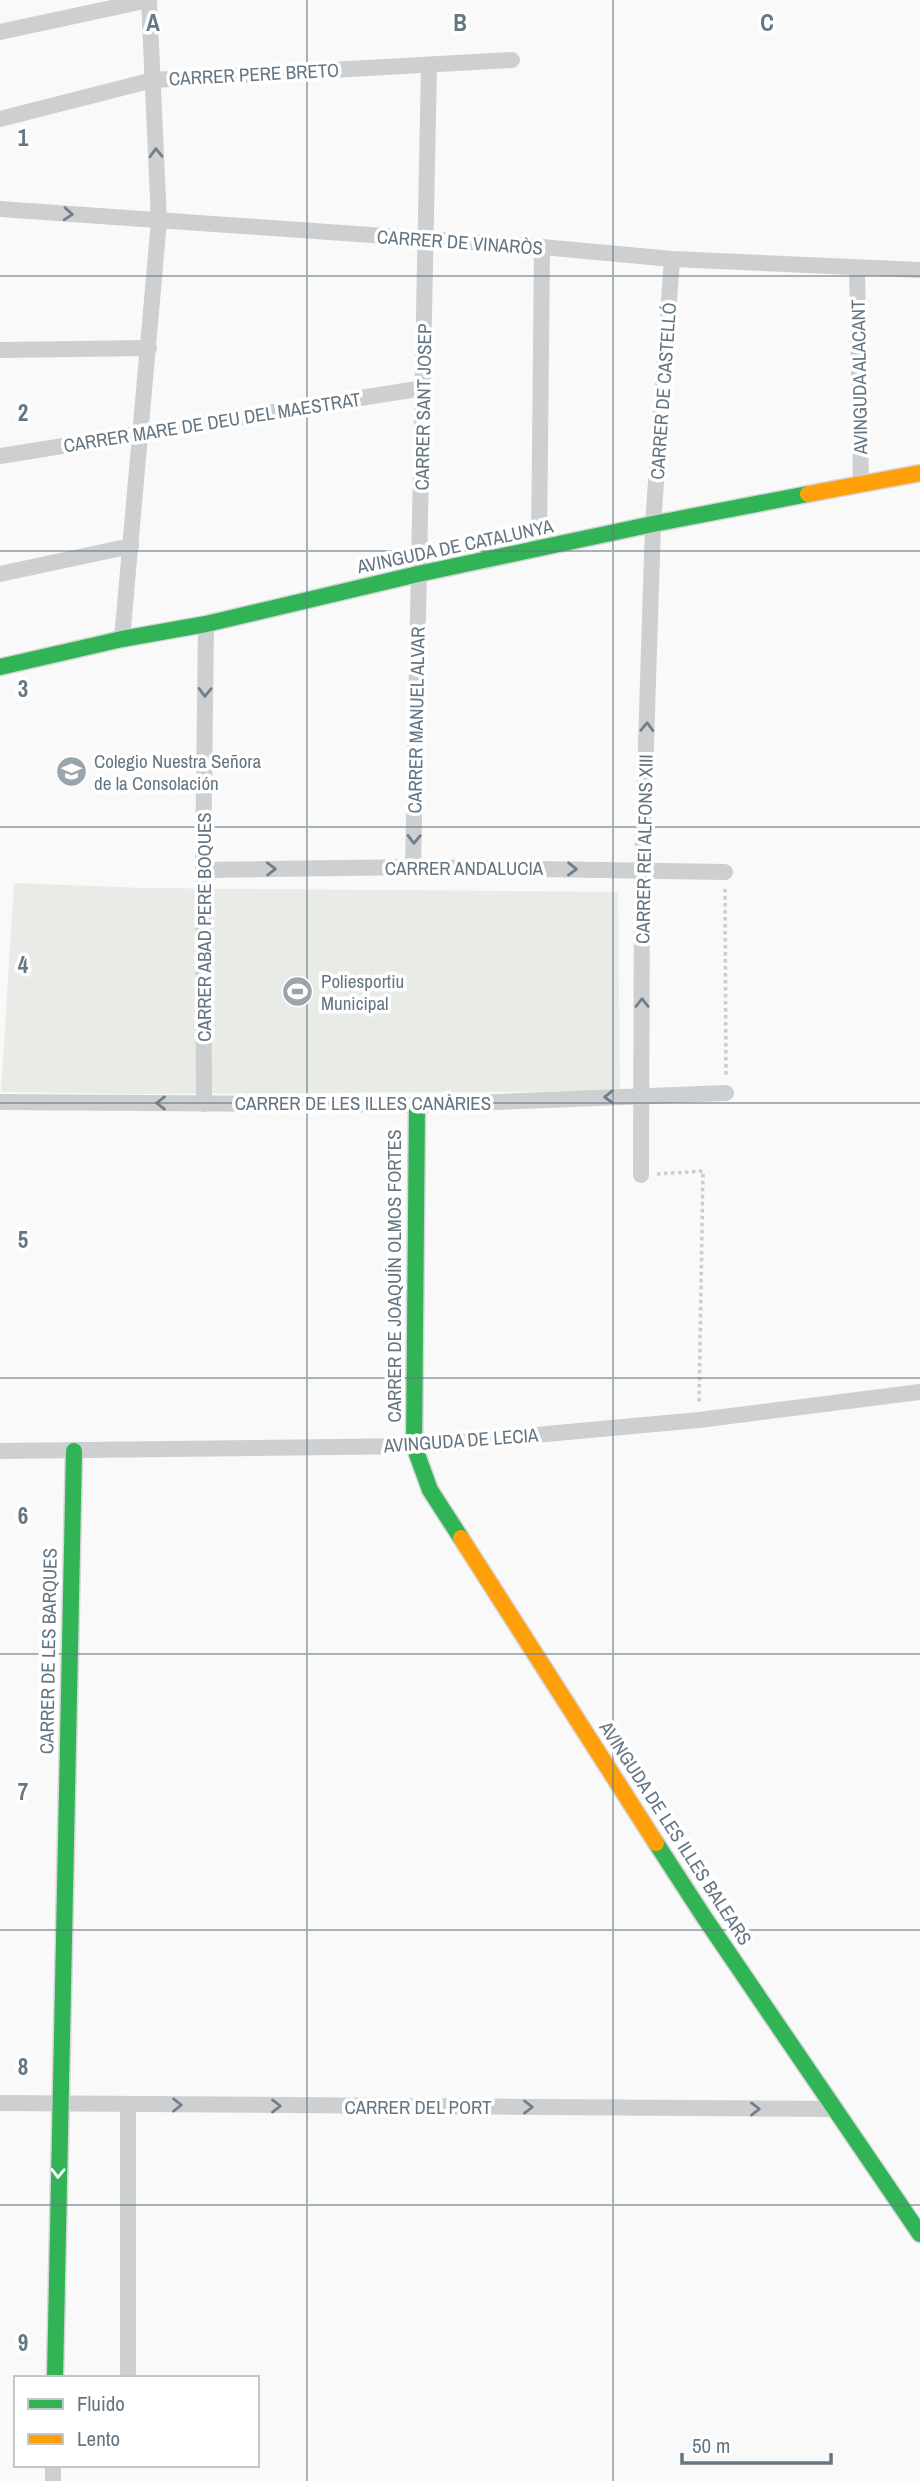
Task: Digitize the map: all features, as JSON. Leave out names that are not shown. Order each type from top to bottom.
[{"type":"street","points":[[0,33],[149,0],[159,221],[122,639]]},
{"type":"street","name":"CARRER PERE BRETO","points":[[0,119],[153,80],[512,60]]},
{"type":"street","name":"CARRER SANT JOSEP","points":[[418,574],[429,65]]},
{"type":"street","name":"CARRER DE VINARÒS","points":[[0,209],[542,247],[672,259],[920,270]]},
{"type":"street","points":[[539,548],[542,247]]},
{"type":"street","name":"CARRER DE CASTELLÓ","points":[[653,524],[672,259]]},
{"type":"street","name":"AVINGUDA ALACANT","points":[[856,269],[861,484]]},
{"type":"street","points":[[0,350],[149,348]]},
{"type":"street","name":"CARRER MARE DE DEU DEL MAESTRAT","points":[[0,456],[423,388]]},
{"type":"street","name":"AVINGUDA DE CATALUNYA","points":[[0,667],[122,639],[206,624],[539,548],[920,472]]},
{"type":"street","name":"CARRER REI ALFONS XIII","points":[[641,1175],[642,869],[653,524]]},
{"type":"street","points":[[0,574],[131,547]]},
{"type":"street","name":"CARRER MANUEL ALVAR","points":[[413,867],[418,574]]},
{"type":"street","name":"CARRER ABAD PERE BOQUES","points":[[204,1104],[206,624]]},
{"type":"street","name":"CARRER ANDALUCIA","points":[[203,870],[413,867],[725,872]]},
{"type":"street","name":"CARRER DE LES ILLES CANÀRIES","points":[[0,1102],[417,1105],[726,1093]]},
{"type":"street","name":"CARRER DE JOAQUÍN OLMOS FORTES","points":[[414,1446],[417,1105]]},
{"type":"street","name":"AVINGUDA DE LECIA","points":[[0,1451],[414,1446],[699,1420],[920,1392]]},
{"type":"street","name":"AVINGUDA DE LES ILLES BALEARS","points":[[414,1446],[430,1490],[704,1917],[920,2234]]},
{"type":"street","name":"CARRER DE LES BARQUES","points":[[55,2376],[74,1451]]},
{"type":"street","name":"CARRER DEL PORT","points":[[0,2103],[835,2109]]},
{"type":"street","points":[[128,2105],[128,2376]]},
{"type":"path","points":[[725,872],[726,1093]]},
{"type":"path","points":[[641,1175],[703,1171],[699,1420]]},
{"type":"shaded area","points":[[14,883],[143,888],[618,892],[620,1091],[135,1094],[1,1092]]},
{"type":"traffic: fast","points":[[0,667],[122,639],[206,624],[418,574],[808,494]]},
{"type":"traffic: fast","points":[[417,1105],[414,1446],[430,1490],[461,1538]]},
{"type":"traffic: fast","points":[[55,2376],[74,1451]]},
{"type":"traffic: fast","points":[[656,1843],[920,2234]]},
{"type":"traffic: slow","points":[[808,494],[920,473]]},
{"type":"traffic: slow","points":[[461,1538],[656,1843]]},
{"type":"place","name":"Colegio Nuestra Señora de la Consolación","points":[[71,772]]},
{"type":"place","name":"Poliesportiu Municipal","points":[[298,992]]}]
